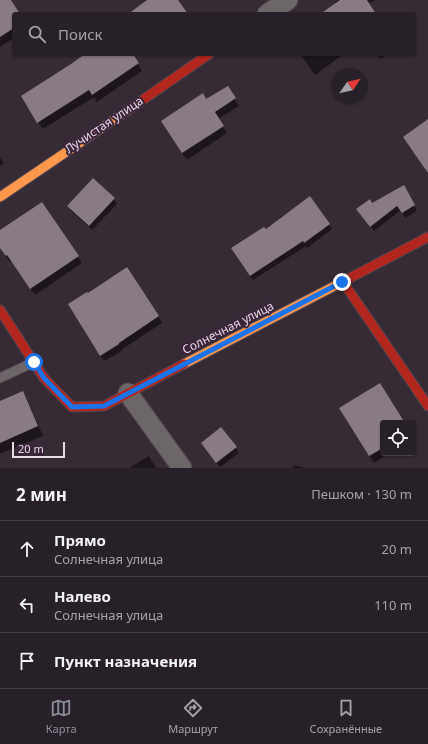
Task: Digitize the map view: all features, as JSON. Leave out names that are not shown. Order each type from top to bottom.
[{"type":"street","points":[[270,12],[288,0]]},
{"type":"street","name":"Лучистая улица","points":[[0,197],[205,56]]},
{"type":"street","name":"Солнечная улица","points":[[0,310],[44,378],[72,407],[104,406],[428,237]]},
{"type":"street","points":[[342,282],[428,406]]},
{"type":"street","points":[[128,393],[182,468]]},
{"type":"lane","points":[[0,378],[34,362]]},
{"type":"building","points":[[0,0],[11,0],[19,12],[12,12],[12,29],[0,37]]},
{"type":"building","points":[[147,0],[178,0],[187,12],[131,12]]},
{"type":"building","points":[[340,0],[367,0],[375,12],[323,12]]},
{"type":"building","points":[[82,56],[134,56],[139,63],[92,95],[89,90],[37,123],[21,96]]},
{"type":"building","points":[[228,86],[236,98],[215,112],[224,126],[182,153],[161,121],[203,93],[206,99]]},
{"type":"building","points":[[428,119],[428,173],[403,137]]},
{"type":"building","points":[[93,178],[115,198],[89,226],[67,206]]},
{"type":"building","points":[[404,185],[415,205],[402,213],[397,206],[370,227],[356,209],[370,199],[372,203]]},
{"type":"building","points":[[310,196],[330,224],[304,243],[303,241],[250,276],[231,248],[264,227],[266,229]]},
{"type":"building","points":[[42,202],[79,256],[30,289],[7,255],[6,256],[0,248],[0,230]]},
{"type":"building","points":[[127,267],[159,316],[100,356],[68,304],[87,292],[88,293]]},
{"type":"building","points":[[380,383],[403,420],[380,420],[380,450],[369,456],[339,408]]},
{"type":"building","points":[[23,391],[38,426],[0,443],[0,401]]},
{"type":"building","points":[[221,427],[237,447],[216,463],[201,443]]},
{"type":"traffic: slow","points":[[0,197],[131,108]]},
{"type":"traffic: slow","points":[[184,364],[348,279]]},
{"type":"traffic: jam","points":[[131,108],[206,56]]},
{"type":"traffic: jam","points":[[348,279],[428,237]]},
{"type":"traffic: jam","points":[[343,282],[428,406]]},
{"type":"traffic: jam","points":[[0,310],[44,378],[72,407],[104,406],[184,364]]},
{"type":"route","points":[[34,362],[44,378],[72,407],[104,406],[342,282]]}]
